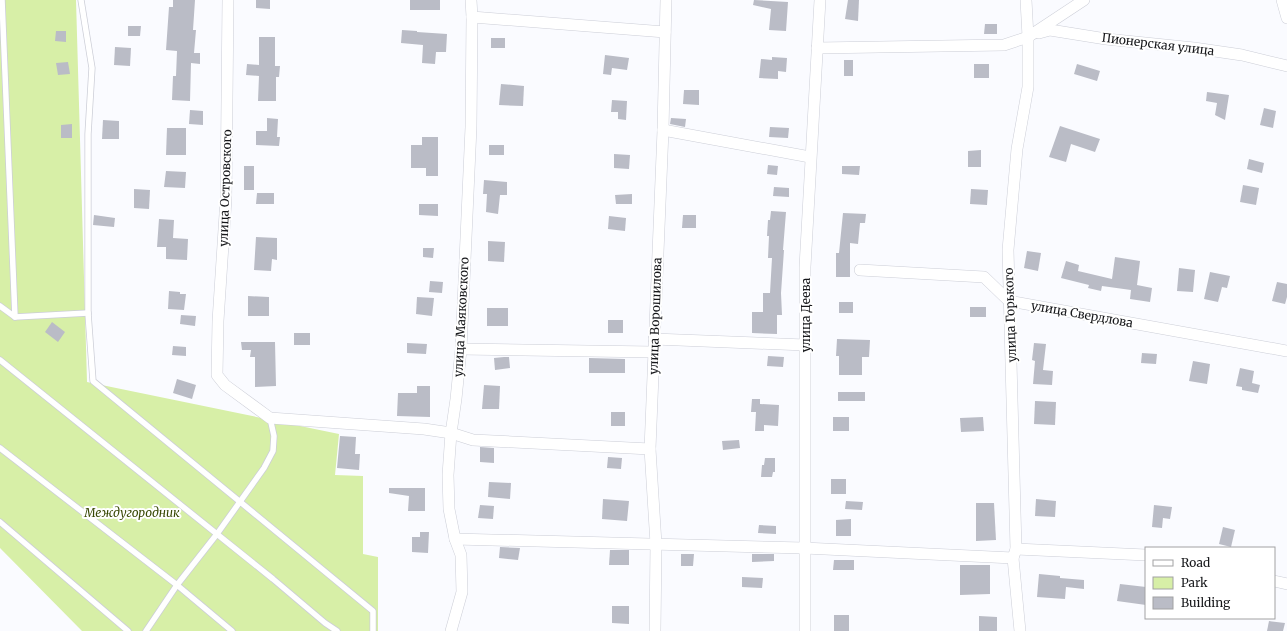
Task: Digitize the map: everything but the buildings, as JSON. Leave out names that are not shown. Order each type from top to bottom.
[{"type":"street","name":"улица Островского","points":[[228,0],[226,199],[218,321],[217,375],[225,385],[270,418]]},
{"type":"street","name":"улица Маяковского","points":[[451,631],[462,592],[460,555],[449,509],[448,482],[451,433],[461,349],[471,127],[471,0]]},
{"type":"street","name":"улица Ворошилова","points":[[655,631],[656,544],[650,449],[663,130],[666,0]]},
{"type":"street","name":"улица Деева","points":[[805,631],[805,267],[820,0]]},
{"type":"street","name":"улица Горького","points":[[1020,631],[1014,554],[1008,250],[1017,149],[1028,87],[1026,0]]},
{"type":"street","points":[[817,48],[1004,45],[1028,37],[1084,0]]},
{"type":"street","points":[[1282,0],[1287,18]]},
{"type":"street","points":[[472,17],[665,32]]},
{"type":"street","name":"Пионерская улица","points":[[1028,37],[1050,30],[1106,39],[1194,48],[1242,55],[1287,66]]},
{"type":"street","points":[[663,130],[810,157]]},
{"type":"street","points":[[860,270],[984,277],[1009,301]]},
{"type":"street","name":"улица Свердлова","points":[[1009,301],[1287,351]]},
{"type":"street","points":[[654,339],[805,345]]},
{"type":"street","points":[[461,349],[653,352]]},
{"type":"street","points":[[270,418],[424,429],[451,433],[472,440],[650,449]]},
{"type":"street","points":[[455,539],[1014,554],[1145,555]]},
{"type":"street","points":[[1275,581],[1287,584]]},
{"type":"lane","points":[[2,0],[15,317]]},
{"type":"lane","points":[[81,0],[92,68],[88,134],[88,313],[93,381],[373,611],[373,631]]},
{"type":"lane","points":[[0,306],[15,317],[88,313]]},
{"type":"lane","points":[[0,360],[217,534],[325,623],[337,631]]},
{"type":"lane","points":[[146,631],[176,585],[217,534],[264,468],[273,451],[274,436],[270,418]]},
{"type":"lane","points":[[0,448],[176,585],[232,631]]},
{"type":"lane","points":[[0,522],[128,631]]},
{"type":"green space","name":"Междугородник","points":[[0,0],[76,0],[87,382],[339,434],[335,475],[363,476],[363,554],[378,557],[378,631],[82,631],[0,548]]}]
